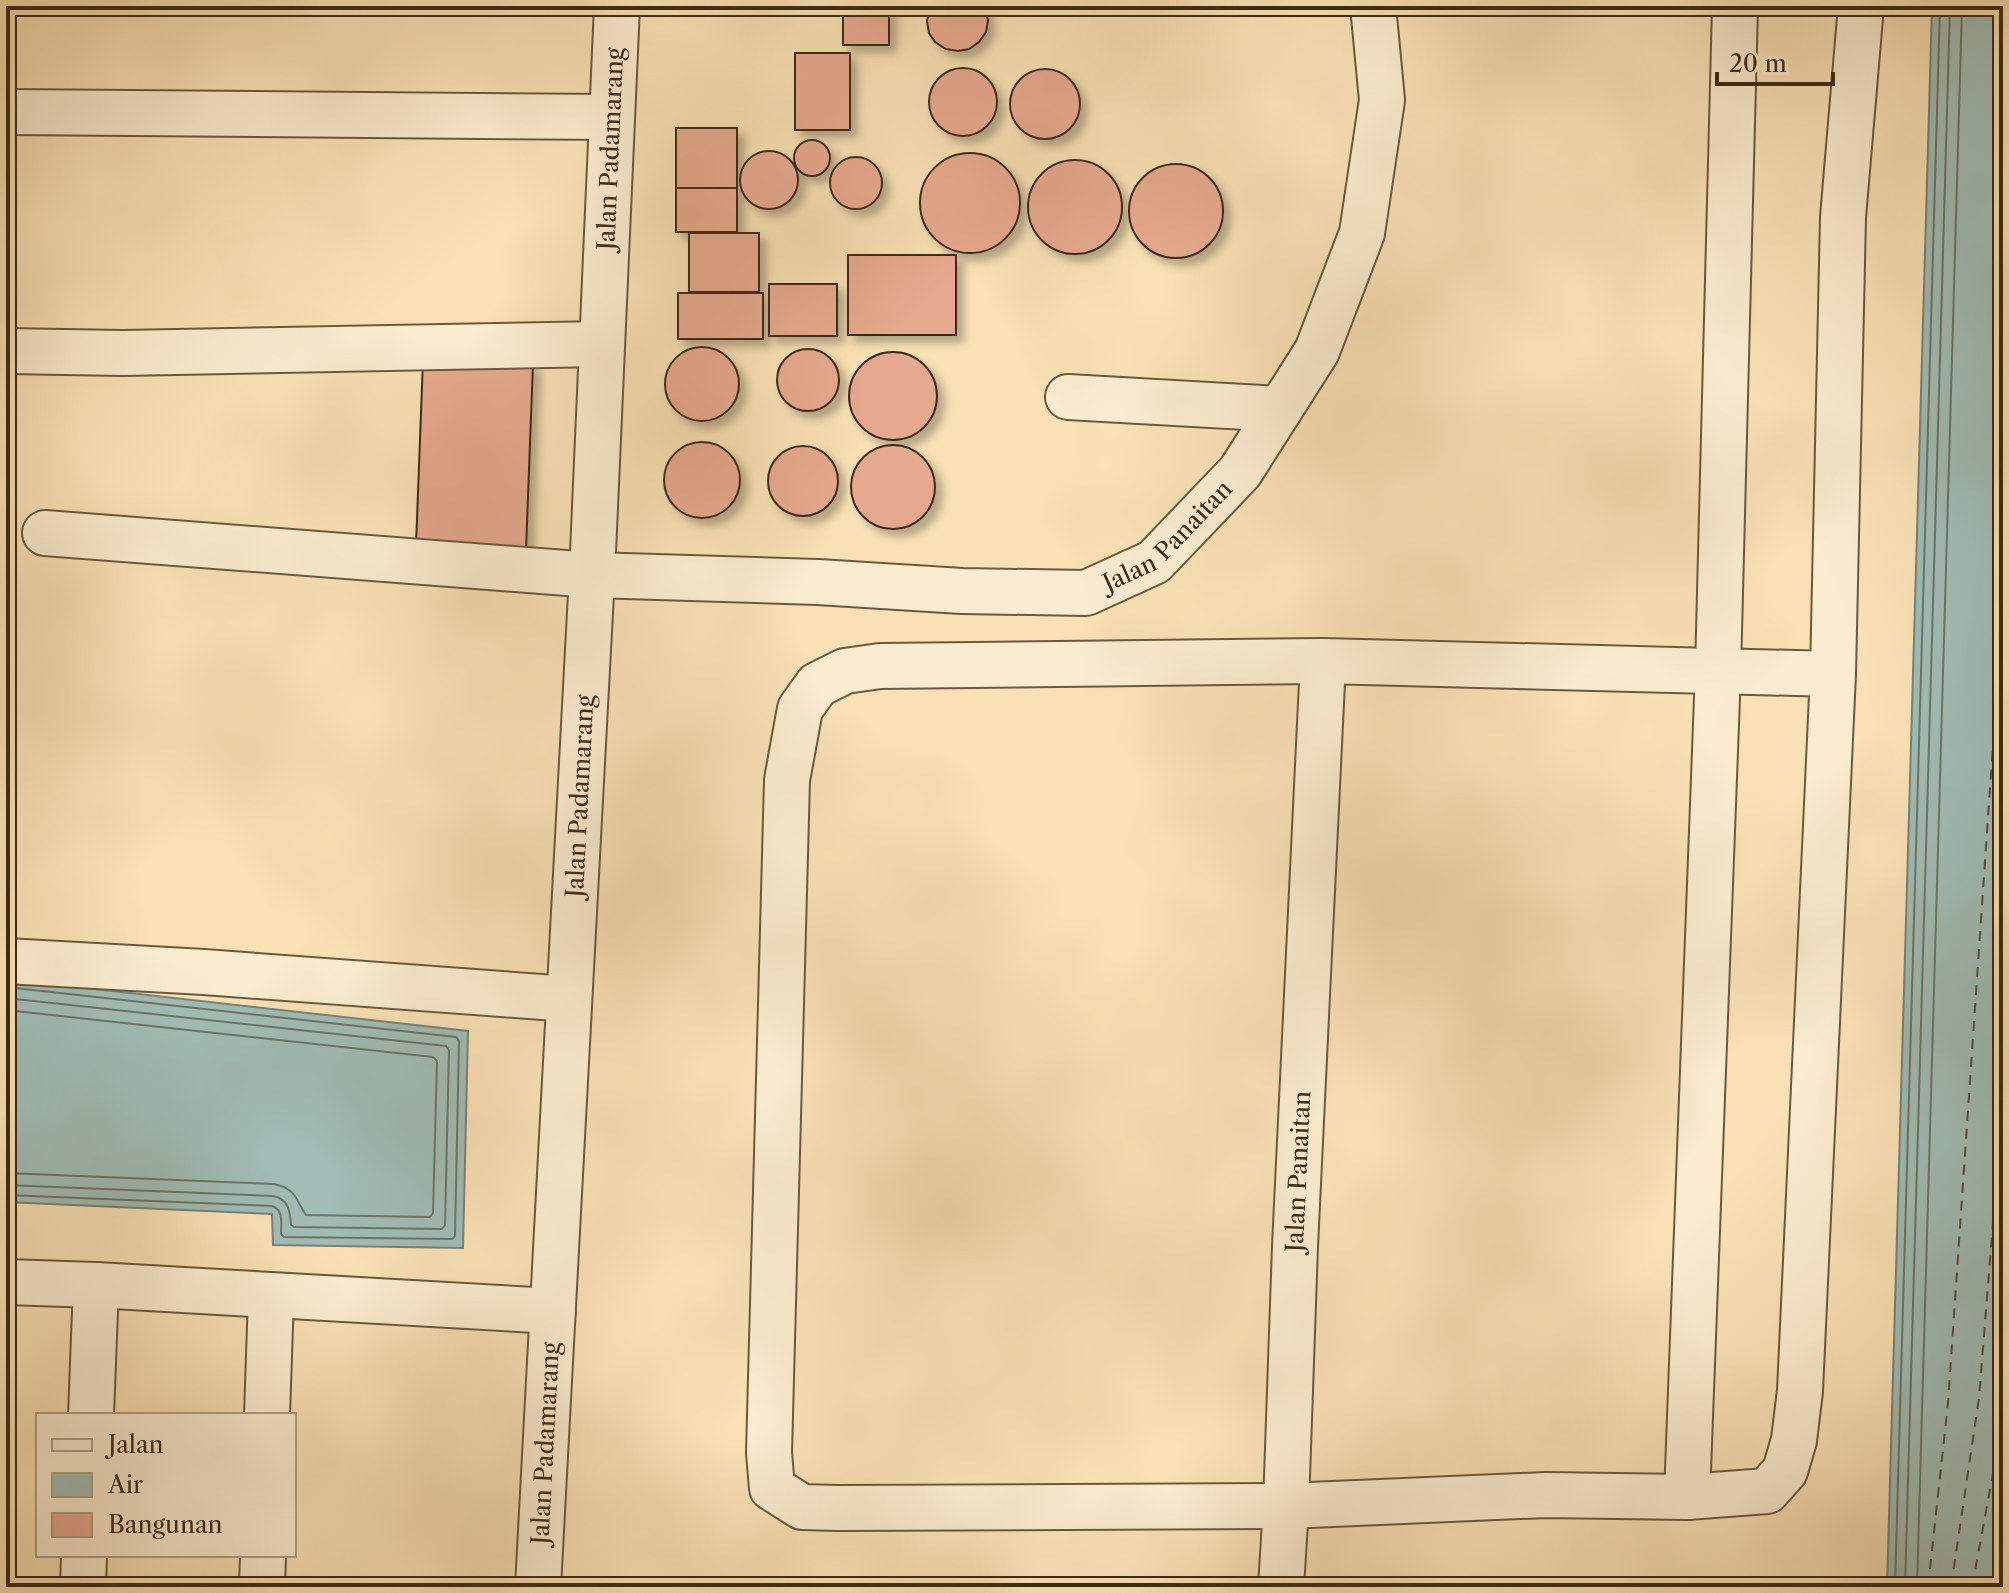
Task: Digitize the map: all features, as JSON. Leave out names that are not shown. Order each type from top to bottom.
[{"type":"lane","name":"Jalan Padamarang","points":[[538,1587],[592,575],[617,6]]},
{"type":"lane","name":"Jalan Panaitan","points":[[45,533],[592,575],[818,582],[962,591],[1086,593],[1154,562],[1240,472],[1317,351],[1362,233],[1382,100],[1373,6]]},
{"type":"lane","points":[[1687,1497],[1718,671],[1735,6]]},
{"type":"lane","points":[[1833,674],[1323,661],[880,666],[845,671],[817,685],[800,709],[787,780],[769,1453],[772,1488],[802,1507],[1286,1506],[1546,1495],[1687,1497],[1767,1491],[1785,1471],[1794,1440],[1800,1391],[1833,674],[1843,217],[1861,6]]},
{"type":"lane","points":[[6,112],[612,117]]},
{"type":"lane","points":[[6,351],[123,353],[602,344]]},
{"type":"lane","points":[[1068,397],[1280,409]]},
{"type":"lane","name":"Jalan Panaitan","points":[[1281,1587],[1323,661]]},
{"type":"lane","points":[[6,961],[569,999]]},
{"type":"lane","points":[[6,1282],[553,1311]]},
{"type":"lane","points":[[91,1413],[96,1285]]},
{"type":"lane","points":[[267,1413],[271,1296]]},
{"type":"lane","points":[[83,1587],[84,1557]]},
{"type":"lane","points":[[262,1587],[263,1557]]},
{"type":"water","points":[[1932,6],[2003,6],[2003,1587],[1887,1587]]},
{"type":"water","points":[[6,979],[468,1031],[463,1248],[273,1245],[272,1214],[6,1202]]},
{"type":"building","points":[[843,6],[889,6],[889,45],[843,45]]},
{"type":"building","points":[[930,6],[984,6],[988,20],[986,32],[969,49],[946,49],[935,42],[929,33],[927,21]]},
{"type":"building","points":[[795,53],[850,53],[850,130],[795,130]]},
{"type":"building","points":[[963,68],[987,78],[997,102],[987,126],[963,136],[939,126],[929,102],[939,78]]},
{"type":"building","points":[[1045,69],[1070,79],[1080,104],[1070,129],[1045,139],[1020,129],[1010,104],[1020,79]]},
{"type":"building","points":[[676,128],[737,128],[737,188],[676,188]]},
{"type":"building","points":[[812,140],[825,145],[830,158],[825,171],[812,176],[799,171],[794,158],[799,145]]},
{"type":"building","points":[[769,151],[780,153],[789,160],[796,169],[796,191],[789,200],[780,207],[769,209],[758,207],[749,200],[742,191],[740,180],[742,169],[749,160],[758,153]]},
{"type":"building","points":[[970,153],[989,157],[1005,168],[1016,184],[1020,203],[1016,222],[1005,238],[989,249],[970,253],[951,249],[935,238],[924,222],[920,203],[924,184],[935,168],[951,157]]},
{"type":"building","points":[[856,157],[875,164],[882,183],[875,202],[856,209],[837,202],[830,183],[837,164]]},
{"type":"building","points":[[1075,160],[1093,164],[1108,174],[1118,189],[1122,207],[1118,225],[1108,240],[1093,250],[1075,254],[1057,250],[1042,240],[1032,225],[1028,207],[1032,189],[1042,174],[1057,164]]},
{"type":"building","points":[[1176,164],[1194,167],[1209,178],[1220,193],[1223,211],[1220,229],[1209,244],[1194,255],[1176,258],[1158,255],[1143,244],[1132,229],[1129,211],[1132,193],[1143,178],[1158,167]]},
{"type":"building","points":[[676,188],[737,188],[737,232],[676,232]]},
{"type":"building","points":[[689,233],[759,233],[759,292],[689,292]]},
{"type":"building","points":[[848,255],[956,255],[956,335],[848,335]]},
{"type":"building","points":[[769,284],[837,284],[837,336],[769,336]]},
{"type":"building","points":[[678,293],[763,293],[763,339],[678,339]]},
{"type":"building","points":[[695,347],[709,347],[723,353],[733,363],[739,384],[733,405],[723,415],[709,421],[695,421],[681,415],[671,405],[665,391],[665,377],[671,363],[681,353]]},
{"type":"building","points":[[802,349],[814,349],[830,358],[837,368],[837,392],[830,402],[814,411],[802,411],[782,397],[777,386],[777,374],[791,354]]},
{"type":"building","points":[[893,352],[910,355],[924,365],[934,379],[937,396],[934,413],[924,427],[910,437],[893,440],[876,437],[862,427],[852,413],[849,396],[852,379],[862,365],[876,355]]},
{"type":"building","points":[[423,360],[533,363],[526,550],[416,546]]},
{"type":"building","points":[[702,442],[716,445],[729,453],[737,466],[740,480],[737,494],[729,507],[716,515],[702,518],[688,515],[675,507],[667,494],[664,480],[667,466],[675,453],[688,445]]},
{"type":"building","points":[[893,445],[909,448],[923,457],[932,471],[935,487],[932,503],[923,517],[909,526],[893,529],[877,526],[863,517],[854,503],[851,487],[854,471],[863,457],[877,448]]},
{"type":"building","points":[[803,446],[828,456],[838,481],[828,506],[803,516],[778,506],[768,481],[778,456]]},
{"type":"ferry route","points":[[1928,1587],[1948,1403],[2003,598]]},
{"type":"ferry route","points":[[1951,1587],[1979,1398],[2003,1097]]},
{"type":"ferry route","points":[[1972,1587],[2003,1419]]},
{"type":"ferry route","points":[[1995,1587],[2003,1553]]}]
